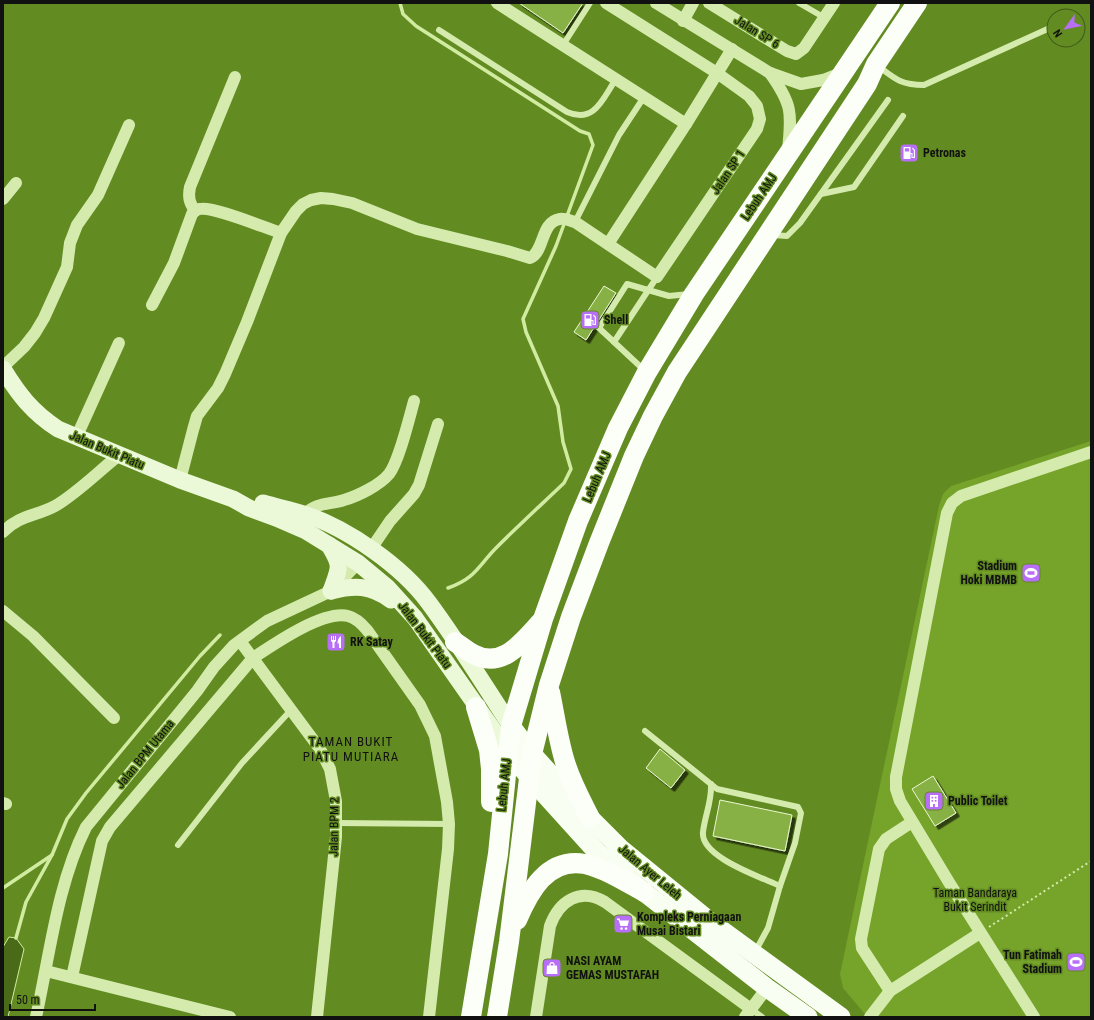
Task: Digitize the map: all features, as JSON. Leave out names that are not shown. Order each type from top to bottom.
[{"type":"highway","name":"Lebuh AMJ","points":[[471,1017],[498,854],[511,726],[544,619],[578,521],[618,428],[647,372],[694,294],[890,3]]},
{"type":"highway","name":"Lebuh AMJ","points":[[497,1017],[509,942],[532,754],[549,684],[571,617],[598,543],[634,456],[650,422],[677,372],[867,84],[876,64],[917,3]]},
{"type":"highway","points":[[455,642],[474,655],[494,659],[505,656],[517,647],[544,619]]},
{"type":"highway","points":[[549,684],[565,763],[590,818]]},
{"type":"highway","points":[[476,707],[489,750],[491,769],[492,824],[498,854]]},
{"type":"highway","points":[[509,942],[532,890],[548,873],[562,865],[573,863],[585,864],[599,869],[644,892]]},
{"type":"main road","name":"Jalan Bukit Piatu","points":[[3,368],[29,407],[44,420],[58,429],[118,456],[233,499],[249,508],[306,531],[358,563],[387,587],[415,618],[508,751]]},
{"type":"main road","name":"Jalan Bukit Piatu","points":[[233,499],[251,500],[305,514],[331,526],[387,560],[428,602],[511,726]]},
{"type":"main road","points":[[331,526],[355,549],[358,556],[358,563],[372,562],[383,566],[409,581]]},
{"type":"main road","points":[[329,544],[338,561],[338,570],[331,591],[357,586],[372,589],[386,596],[415,618]]},
{"type":"main road","name":"Jalan Ayer Leleh","points":[[511,726],[532,754],[590,818],[620,848],[712,923],[841,1017]]},
{"type":"main road","name":"Jalan Ayer Leleh","points":[[508,751],[530,778],[597,852],[644,892],[767,988],[808,1017]]},
{"type":"main road","points":[[737,941],[769,968],[772,973],[771,982],[767,988]]},
{"type":"street","points":[[497,3],[686,124]]},
{"type":"street","points":[[606,3],[717,74]]},
{"type":"street","points":[[656,3],[770,73],[801,84],[823,80],[843,72]]},
{"type":"street","points":[[683,20],[694,3]]},
{"type":"street","name":"Jalan SP 6","points":[[710,3],[787,51],[796,54],[804,48],[825,18]]},
{"type":"street","points":[[825,18],[834,3]]},
{"type":"street","points":[[608,244],[686,124],[732,49]]},
{"type":"street","points":[[770,73],[782,90],[788,103],[791,119],[787,155]]},
{"type":"street","name":"Jalan SP 1","points":[[657,277],[757,129],[760,119],[757,106],[749,96],[717,74]]},
{"type":"street","points":[[195,211],[189,202],[188,195],[190,187],[235,78]]},
{"type":"street","points":[[3,368],[24,347],[44,318],[67,266],[70,243],[77,225],[98,195],[129,125]]},
{"type":"street","points":[[3,199],[16,183]]},
{"type":"street","points":[[180,480],[197,416],[218,388],[225,374],[247,322],[281,233],[296,211],[303,204],[311,200],[320,198],[334,199],[352,203],[417,229],[530,258],[536,254],[547,228],[556,220],[568,220],[608,244],[657,277]]},
{"type":"street","points":[[152,305],[174,263],[192,214],[195,211],[202,208],[226,213],[281,233]]},
{"type":"street","points":[[76,438],[119,343]]},
{"type":"street","points":[[305,514],[310,509],[318,505],[346,499],[382,481],[390,473],[396,460],[414,401]]},
{"type":"street","points":[[370,549],[390,521],[414,494],[419,485],[438,424]]},
{"type":"street","points":[[1034,1017],[980,933],[912,822],[900,801],[896,789],[896,777],[947,513],[952,503],[961,496],[1091,452]]},
{"type":"street","points":[[3,532],[17,521],[54,507],[64,501],[118,456]]},
{"type":"street","name":"Jalan BPM Utama","points":[[36,1017],[53,933],[69,868],[86,827],[234,645],[267,621],[331,591],[358,563]]},
{"type":"street","points":[[3,611],[33,636],[114,718]]},
{"type":"street","points":[[72,977],[102,841],[110,827],[254,658],[295,632],[326,617],[337,615],[348,616],[358,621],[367,630],[420,705],[435,736],[447,802],[449,824],[448,849],[429,1017]]},
{"type":"street","name":"Jalan BPM 2","points":[[240,641],[320,749],[330,769],[336,801],[336,838],[317,1017]]},
{"type":"street","points":[[890,991],[862,948],[861,940],[880,849],[886,839],[912,822]]},
{"type":"street","points":[[536,1017],[550,926],[553,916],[567,902],[576,896],[587,895],[597,897],[605,902],[748,1013],[767,988]]},
{"type":"street","points":[[870,1017],[890,991],[980,933]]},
{"type":"street","points":[[46,972],[72,977],[230,1017]]},
{"type":"lane","points":[[563,45],[590,3]]},
{"type":"lane","points":[[799,3],[825,18]]},
{"type":"lane","points":[[439,30],[567,112],[576,116],[584,116],[597,108],[616,78]]},
{"type":"lane","points":[[876,64],[899,82],[912,85],[924,85],[1046,30]]},
{"type":"lane","points":[[568,220],[619,135],[644,97]]},
{"type":"lane","points":[[768,235],[787,236],[800,223],[888,100]]},
{"type":"lane","points":[[821,194],[854,187],[904,116]]},
{"type":"lane","points":[[614,342],[657,277]]},
{"type":"lane","points":[[647,372],[599,328],[626,284],[669,296],[694,294]]},
{"type":"lane","points":[[178,845],[242,763],[291,710]]},
{"type":"lane","points":[[645,731],[717,789],[798,807],[801,813],[795,843],[780,886],[768,928],[755,954]]},
{"type":"lane","points":[[711,784],[712,795],[703,833],[705,842],[710,849],[730,864],[780,886]]},
{"type":"lane","points":[[336,823],[449,824]]},
{"type":"lane","points":[[748,1013],[762,1017]]},
{"type":"path","points":[[980,933],[1091,861]]},
{"type":"green space","name":"Taman Bandaraya Bukit Serindit","points":[[1091,441],[1091,1017],[869,1017],[843,988],[840,974],[939,506],[943,494],[951,486]]},
{"type":"shaded area","points":[[9,937],[16,938],[24,949],[8,1017],[3,1017],[3,947]]},
{"type":"building","points":[[519,3],[583,3],[563,33]]},
{"type":"building","name":"Shell","points":[[604,286],[616,293],[586,340],[574,332]]},
{"type":"building","points":[[660,749],[685,770],[671,788],[646,768]]},
{"type":"building","name":"Public Toilet","points":[[933,776],[956,813],[935,826],[912,789]]},
{"type":"building","points":[[720,800],[792,815],[785,851],[713,836]]},
{"type":"waterway","points":[[400,3],[403,14],[416,26],[580,131],[589,134],[593,145],[556,246],[523,319],[526,332],[558,406],[563,442],[571,469],[564,483],[497,547],[471,576],[448,588]]},
{"type":"waterway","points":[[16,938],[26,902],[52,855],[67,819],[86,793],[200,656],[220,635]]},
{"type":"waterway","points":[[3,888],[52,855]]},
{"type":"place","name":"Petronas","points":[[909,153]]},
{"type":"place","name":"Shell","points":[[590,320]]},
{"type":"place","name":"Stadium Hoki MBMB","points":[[1031,573]]},
{"type":"place","name":"RK Satay","points":[[336,642]]},
{"type":"place","name":"Public Toilet","points":[[934,801]]},
{"type":"place","name":"Kompleks Perniagaan Musai Bistari","points":[[623,924]]},
{"type":"place","name":"Tun Fatimah Stadium","points":[[1076,962]]},
{"type":"place","name":"NASI AYAM GEMAS MUSTAFAH","points":[[552,968]]},
{"type":"district","name":"TAMAN BUKIT PIATU MUTIARA","points":[[351,748]]}]
